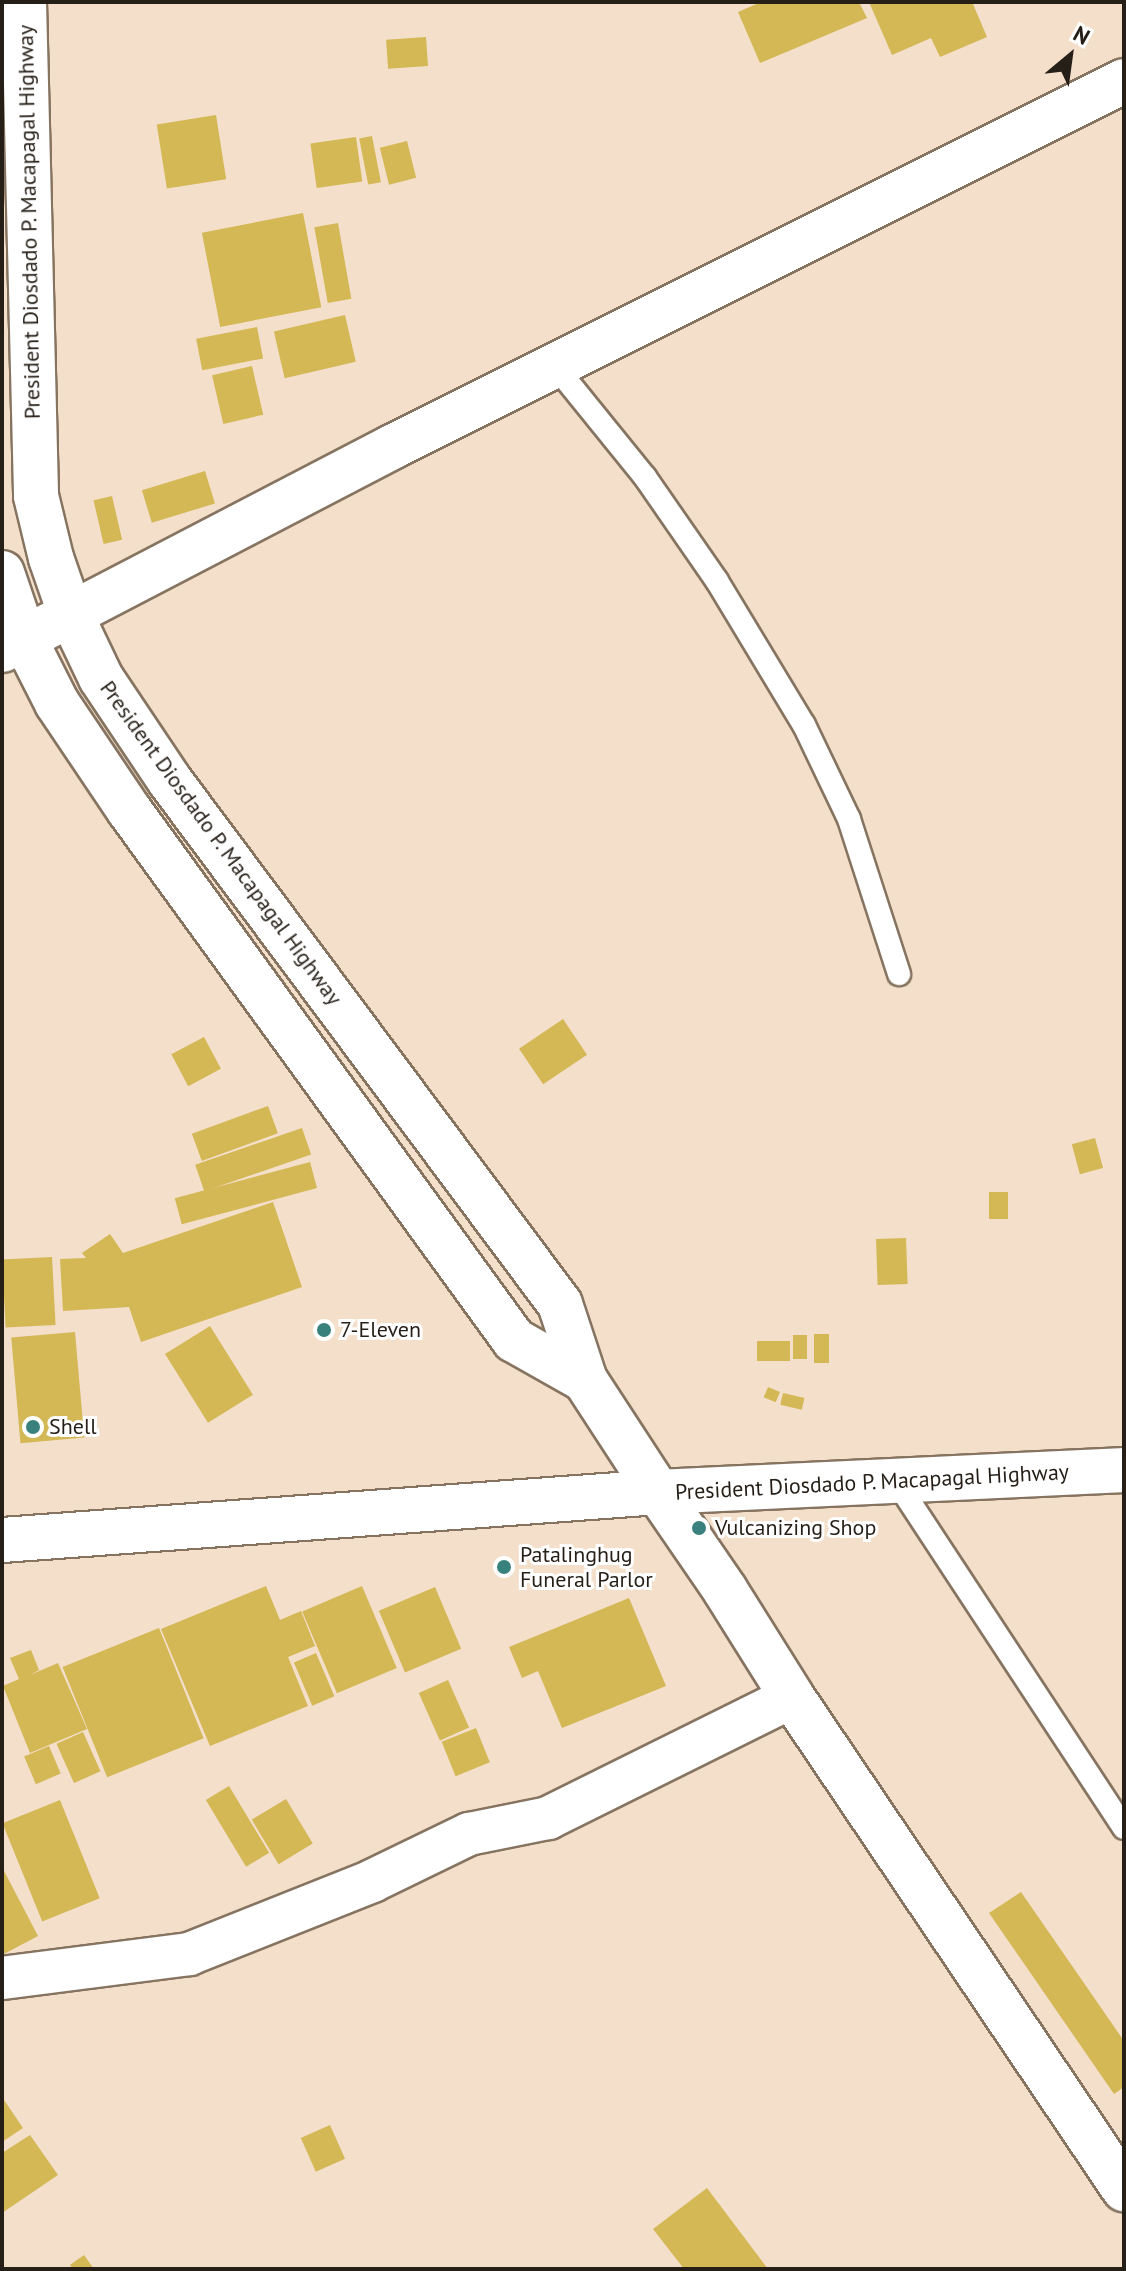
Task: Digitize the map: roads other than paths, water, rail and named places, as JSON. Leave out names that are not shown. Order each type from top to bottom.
[{"type":"main road","name":"President Diosdado P. Macapagal Highway","points":[[24,2],[16,226],[36,496],[51,558],[70,613],[101,678],[170,781],[560,1304],[585,1380],[658,1492],[1124,1470]]},
{"type":"main road","points":[[13,644],[555,366],[1124,81]]},
{"type":"main road","name":"President Diosdado P. Macapagal Highway","points":[[2,573],[13,644],[129,810],[514,1340],[585,1380]]},
{"type":"main road","points":[[2,1540],[658,1492],[725,1590],[792,1697],[1124,2189]]},
{"type":"street","points":[[2,1978],[189,1954],[372,1881],[469,1834],[548,1818],[792,1697]]},
{"type":"lane","points":[[555,366],[645,477],[717,581],[804,725],[849,819],[899,974]]},
{"type":"lane","points":[[896,1481],[1124,1828]]},
{"type":"place","name":"7-Eleven","points":[[324,1330]]},
{"type":"place","name":"Shell","points":[[33,1427]]},
{"type":"place","name":"Vulcanizing Shop","points":[[699,1528]]},
{"type":"place","name":"Patalinghug Funeral Parlor","points":[[504,1567]]}]
